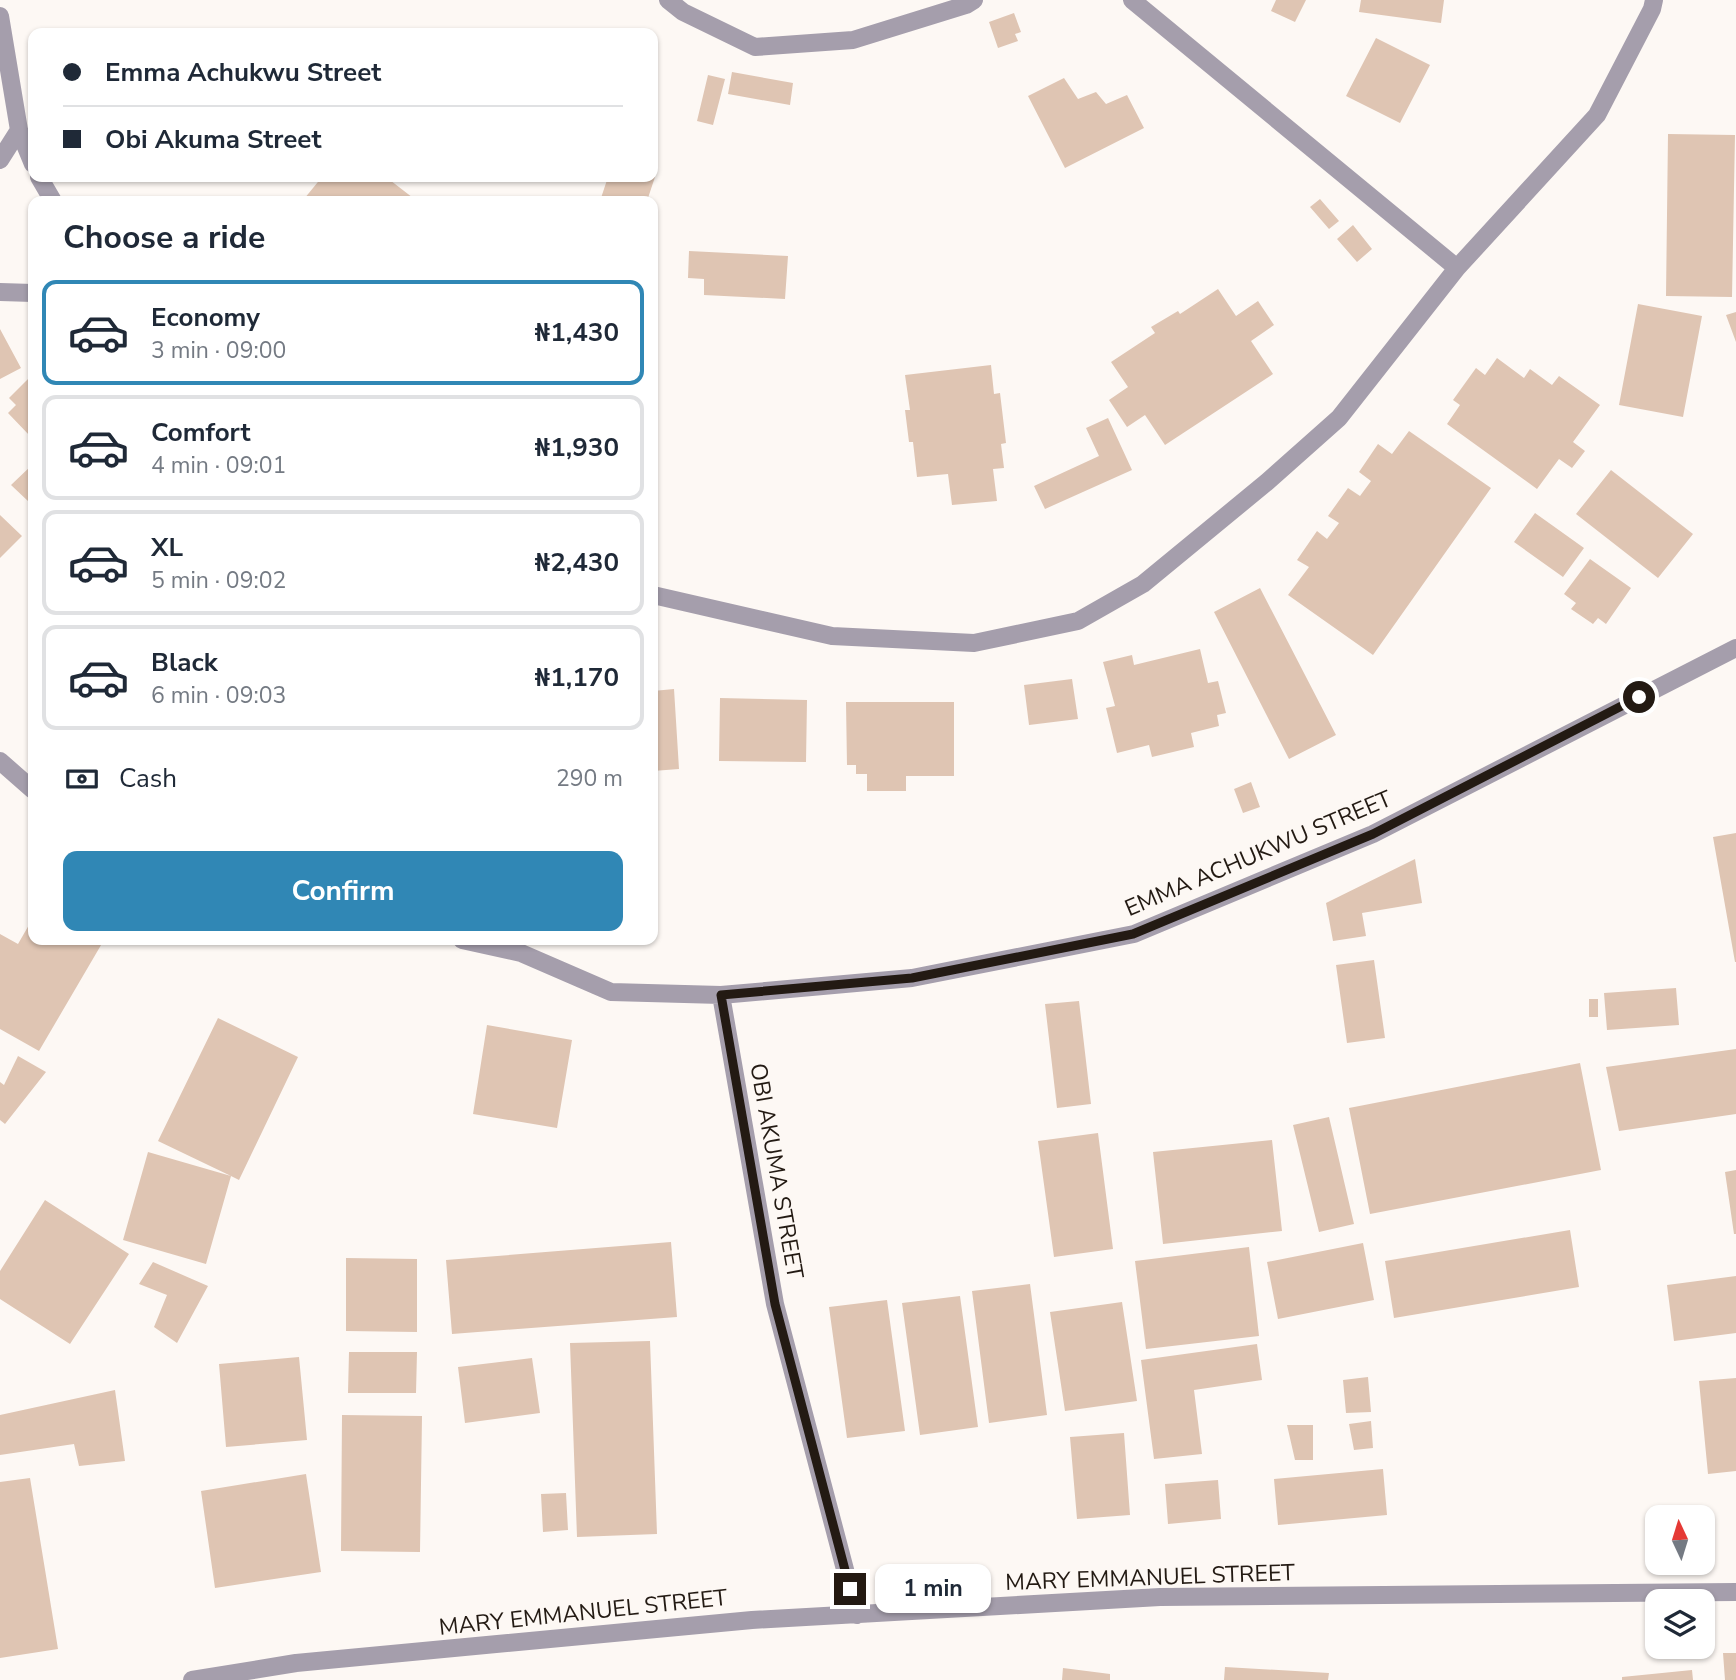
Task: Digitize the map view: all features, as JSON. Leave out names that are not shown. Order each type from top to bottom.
[{"type":"street","points":[[668,0],[682,12],[755,47],[852,40],[966,5],[974,0]]},
{"type":"street","points":[[1132,0],[1457,268]]},
{"type":"street","points":[[658,596],[832,636],[974,643],[1078,621],[1143,584],[1267,482],[1339,418],[1457,268],[1597,115],[1652,9],[1654,0]]},
{"type":"street","points":[[0,16],[19,130],[28,152]]},
{"type":"street","points":[[0,160],[19,130]]},
{"type":"street","points":[[0,292],[28,293]]},
{"type":"street","name":"EMMA ACHUKWU STREET","points":[[721,995],[912,978],[1133,934],[1373,834],[1736,648]]},
{"type":"street","points":[[0,762],[28,786]]},
{"type":"street","points":[[485,945],[521,953],[611,992],[721,995]]},
{"type":"street","name":"OBI AKUMA STREET","points":[[721,995],[775,1304],[857,1615]]},
{"type":"street","name":"MARY EMMANUEL STREET","points":[[192,1680],[296,1663],[752,1620],[1160,1597],[1736,1592]]},
{"type":"building","points":[[1276,0],[1306,0],[1295,22],[1271,11]]},
{"type":"building","points":[[1361,0],[1444,0],[1441,23],[1359,12]]},
{"type":"building","points":[[1014,13],[1021,32],[1015,34],[1018,41],[998,48],[989,22]]},
{"type":"building","points":[[1376,38],[1430,65],[1400,123],[1346,96]]},
{"type":"building","points":[[732,72],[793,83],[790,105],[728,94]]},
{"type":"building","points":[[708,75],[725,79],[713,125],[697,121]]},
{"type":"building","points":[[1064,78],[1078,99],[1096,92],[1106,104],[1127,95],[1144,128],[1065,168],[1028,96]]},
{"type":"building","points":[[1668,134],[1735,135],[1732,297],[1666,296]]},
{"type":"building","points":[[318,182],[392,182],[411,196],[306,196]]},
{"type":"building","points":[[606,182],[653,182],[649,196],[602,196]]},
{"type":"building","points":[[1320,199],[1339,221],[1329,229],[1310,207]]},
{"type":"building","points":[[1353,225],[1372,249],[1357,262],[1337,239]]},
{"type":"building","points":[[689,251],[788,256],[785,299],[704,295],[704,279],[688,278]]},
{"type":"building","points":[[1218,289],[1236,316],[1258,301],[1274,325],[1251,341],[1273,374],[1165,445],[1145,415],[1127,427],[1109,400],[1128,387],[1111,362],[1155,333],[1151,327],[1178,311],[1180,314]]},
{"type":"building","points":[[1638,304],[1702,316],[1683,417],[1619,405]]},
{"type":"building","points":[[1736,312],[1736,342],[1726,315]]},
{"type":"building","points":[[0,329],[21,368],[0,379]]},
{"type":"building","points":[[1497,358],[1524,378],[1530,369],[1552,385],[1559,376],[1600,405],[1573,442],[1585,451],[1572,468],[1559,459],[1537,489],[1447,424],[1460,405],[1453,400],[1476,368],[1485,375]]},
{"type":"building","points":[[991,365],[994,394],[1000,393],[1006,443],[1001,444],[1004,468],[993,469],[997,501],[952,505],[948,474],[917,477],[913,442],[909,442],[905,410],[910,410],[905,375]]},
{"type":"building","points":[[28,379],[28,434],[8,413],[16,405],[9,398]]},
{"type":"building","points":[[1108,418],[1132,470],[1045,509],[1034,486],[1099,456],[1086,428]]},
{"type":"building","points":[[1409,431],[1491,488],[1373,655],[1288,595],[1309,567],[1297,560],[1317,531],[1327,539],[1339,523],[1328,516],[1348,488],[1360,496],[1371,481],[1359,472],[1378,444],[1392,454]]},
{"type":"building","points":[[28,469],[28,501],[11,485]]},
{"type":"building","points":[[1611,470],[1693,534],[1658,578],[1576,514]]},
{"type":"building","points":[[1535,513],[1584,548],[1563,577],[1514,542]]},
{"type":"building","points":[[0,515],[22,536],[0,558]]},
{"type":"building","points":[[1590,559],[1631,588],[1606,624],[1598,618],[1593,624],[1571,609],[1576,603],[1564,594]]},
{"type":"building","points":[[1260,588],[1336,735],[1289,759],[1214,612]]},
{"type":"building","points":[[1200,649],[1208,683],[1218,681],[1226,713],[1217,715],[1219,726],[1191,733],[1194,747],[1152,757],[1149,745],[1117,753],[1106,708],[1115,706],[1103,662],[1132,655],[1134,665]]},
{"type":"building","points":[[1072,679],[1078,719],[1029,725],[1024,685]]},
{"type":"building","points":[[674,689],[679,769],[658,771],[658,691]]},
{"type":"building","points":[[720,698],[807,700],[806,762],[719,761]]},
{"type":"building","points":[[846,702],[954,702],[954,776],[906,776],[906,791],[867,791],[867,774],[856,774],[856,765],[847,765]]},
{"type":"building","points":[[1251,782],[1260,807],[1243,813],[1234,789]]},
{"type":"building","points":[[1736,833],[1736,962],[1735,962],[1713,837]]},
{"type":"building","points":[[1415,859],[1422,903],[1362,913],[1366,936],[1333,941],[1326,903]]},
{"type":"building","points":[[28,927],[28,945],[101,945],[39,1051],[0,1029],[0,934],[18,944]]},
{"type":"building","points":[[1374,960],[1385,1038],[1347,1043],[1336,965]]},
{"type":"building","points":[[1676,988],[1679,1025],[1607,1030],[1604,993]]},
{"type":"building","points":[[1589,999],[1598,999],[1598,1017],[1589,1017]]},
{"type":"building","points":[[1079,1001],[1091,1104],[1057,1108],[1045,1004]]},
{"type":"building","points":[[218,1018],[298,1057],[239,1180],[158,1141]]},
{"type":"building","points":[[487,1025],[572,1040],[557,1128],[473,1114]]},
{"type":"building","points":[[1736,1049],[1736,1114],[1619,1131],[1606,1067]]},
{"type":"building","points":[[18,1056],[46,1072],[5,1124],[0,1120],[0,1082],[4,1085]]},
{"type":"building","points":[[1580,1063],[1601,1170],[1370,1214],[1349,1108]]},
{"type":"building","points":[[1329,1117],[1354,1224],[1319,1232],[1293,1125]]},
{"type":"building","points":[[1098,1133],[1113,1249],[1054,1257],[1038,1141]]},
{"type":"building","points":[[1272,1140],[1282,1231],[1163,1244],[1153,1152]]},
{"type":"building","points":[[148,1152],[231,1176],[206,1264],[123,1240]]},
{"type":"building","points":[[1736,1170],[1736,1234],[1734,1234],[1725,1172]]},
{"type":"building","points":[[45,1200],[129,1254],[70,1344],[0,1299],[0,1271]]},
{"type":"building","points":[[1570,1230],[1579,1287],[1394,1318],[1385,1261]]},
{"type":"building","points":[[671,1242],[677,1317],[452,1334],[446,1260]]},
{"type":"building","points":[[1363,1243],[1374,1300],[1278,1319],[1267,1262]]},
{"type":"building","points":[[1249,1247],[1259,1336],[1146,1349],[1135,1261]]},
{"type":"building","points":[[346,1258],[417,1259],[417,1332],[346,1331]]},
{"type":"building","points":[[153,1262],[208,1286],[177,1343],[154,1327],[167,1295],[139,1284]]},
{"type":"building","points":[[1736,1276],[1736,1333],[1674,1341],[1667,1285]]},
{"type":"building","points":[[1030,1284],[1047,1415],[989,1423],[972,1291]]},
{"type":"building","points":[[960,1296],[978,1427],[920,1435],[902,1303]]},
{"type":"building","points":[[887,1300],[905,1431],[847,1438],[829,1307]]},
{"type":"building","points":[[1122,1302],[1137,1401],[1065,1411],[1050,1312]]},
{"type":"building","points":[[650,1341],[657,1534],[577,1537],[570,1343]]},
{"type":"building","points":[[1257,1344],[1262,1380],[1194,1390],[1202,1454],[1154,1459],[1141,1360]]},
{"type":"building","points":[[349,1352],[417,1352],[416,1393],[348,1393]]},
{"type":"building","points":[[299,1357],[307,1440],[226,1447],[219,1364]]},
{"type":"building","points":[[532,1358],[540,1413],[465,1423],[458,1367]]},
{"type":"building","points":[[1368,1377],[1371,1412],[1346,1413],[1343,1380]]},
{"type":"building","points":[[1736,1378],[1736,1471],[1708,1474],[1699,1381]]},
{"type":"building","points":[[115,1390],[125,1461],[79,1466],[74,1444],[0,1455],[0,1415]]},
{"type":"building","points":[[342,1415],[422,1416],[420,1552],[341,1551]]},
{"type":"building","points":[[1371,1421],[1373,1448],[1354,1450],[1349,1424]]},
{"type":"building","points":[[1287,1425],[1313,1425],[1313,1460],[1295,1460]]},
{"type":"building","points":[[1124,1433],[1130,1515],[1077,1519],[1070,1437]]},
{"type":"building","points":[[1383,1469],[1387,1515],[1278,1525],[1274,1479]]},
{"type":"building","points":[[306,1474],[321,1572],[215,1588],[201,1491]]},
{"type":"building","points":[[30,1478],[58,1649],[0,1658],[0,1482]]},
{"type":"building","points":[[1218,1480],[1221,1519],[1168,1524],[1165,1484]]},
{"type":"building","points":[[566,1493],[568,1530],[543,1532],[541,1494]]},
{"type":"building","points":[[1723,1653],[1736,1653],[1736,1680],[1725,1680]]},
{"type":"building","points":[[1225,1667],[1329,1673],[1328,1680],[1224,1680]]},
{"type":"building","points":[[1063,1668],[1110,1674],[1110,1680],[1062,1680]]},
{"type":"building","points":[[1692,1670],[1693,1680],[1622,1680],[1622,1677]]},
{"type":"route","points":[[850,1589],[775,1304],[721,995],[912,978],[1133,934],[1373,834],[1639,697]]}]
